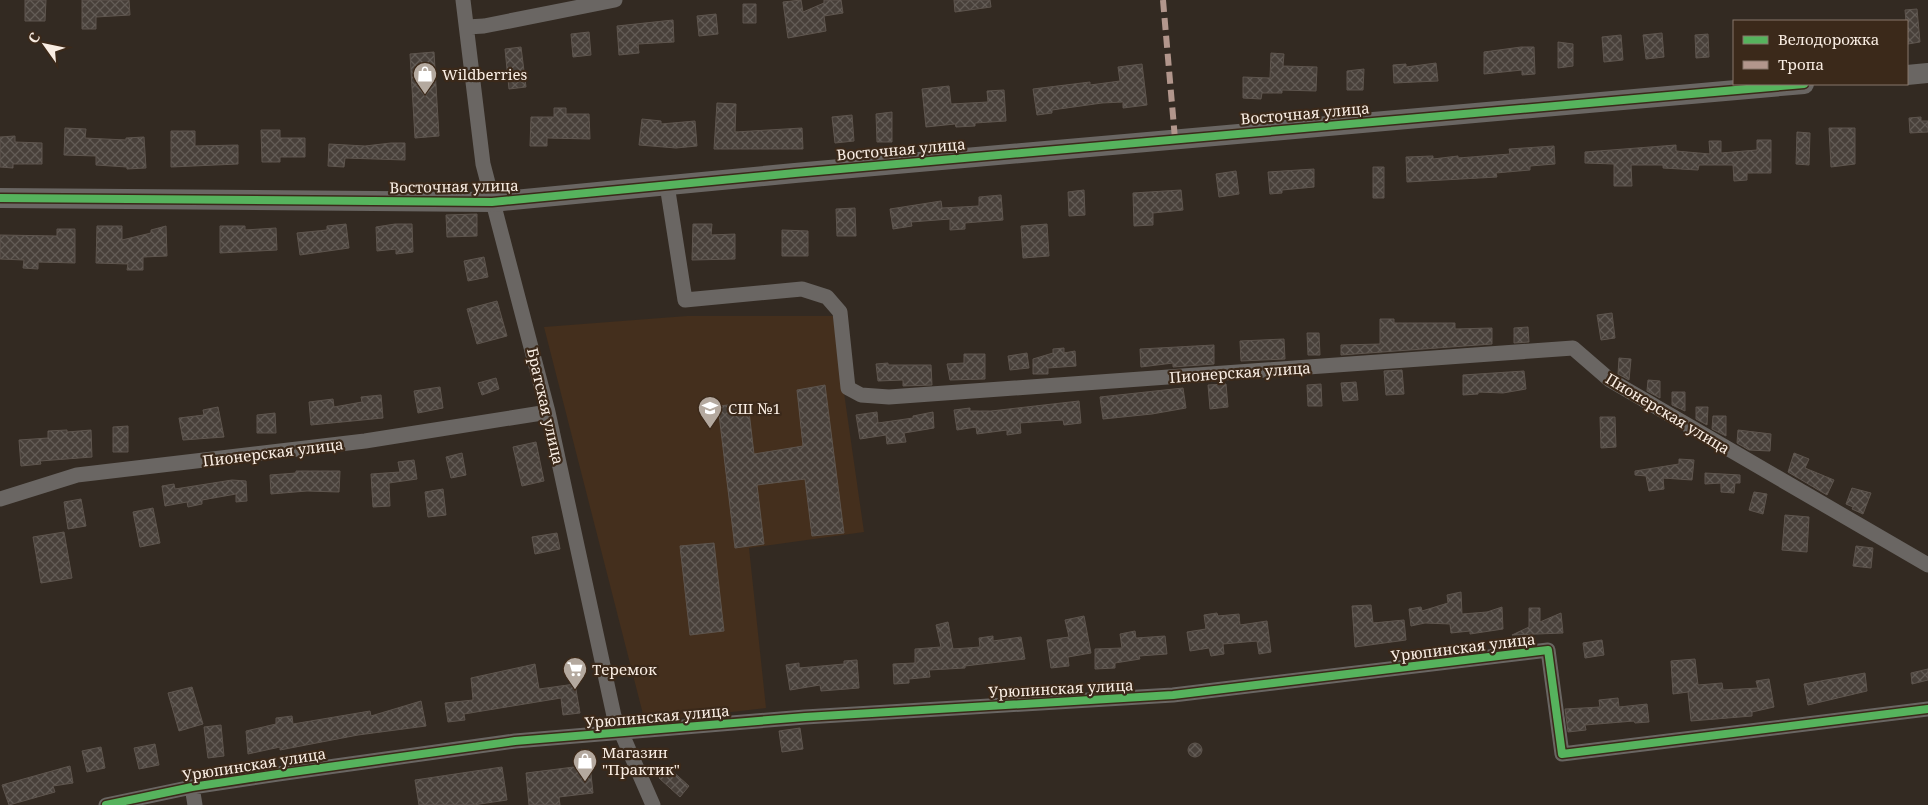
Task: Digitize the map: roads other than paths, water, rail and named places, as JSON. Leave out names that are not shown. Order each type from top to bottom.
[{"type":"street","name":"Братская улица","points":[[463,0],[483,164],[515,280],[548,412],[614,716],[653,805]]},
{"type":"street","points":[[467,27],[484,26],[615,0]]},
{"type":"street","points":[[1908,75],[1928,73]]},
{"type":"street","name":"Восточная улица","points":[[0,198],[492,202],[1793,85]]},
{"type":"street","name":"Пионерская улица","points":[[667,185],[685,300],[802,290],[827,297],[840,312],[848,388],[861,395],[889,397],[1572,348],[1610,380],[1928,565]]},
{"type":"street","name":"Пионерская улица","points":[[0,499],[77,475],[365,441],[548,412]]},
{"type":"street","name":"Урюпинская улица","points":[[106,805],[192,787],[515,742],[805,717],[1173,695],[1548,650],[1562,754],[1928,709]]},
{"type":"street","points":[[192,787],[195,805]]},
{"type":"place","name":"Wildberries","points":[[425,95]]},
{"type":"place","name":"СШ №1","points":[[710,429]]},
{"type":"place","name":"Теремок","points":[[575,690]]},
{"type":"place","name":"Магазин \"Практик\"","points":[[585,782]]}]
